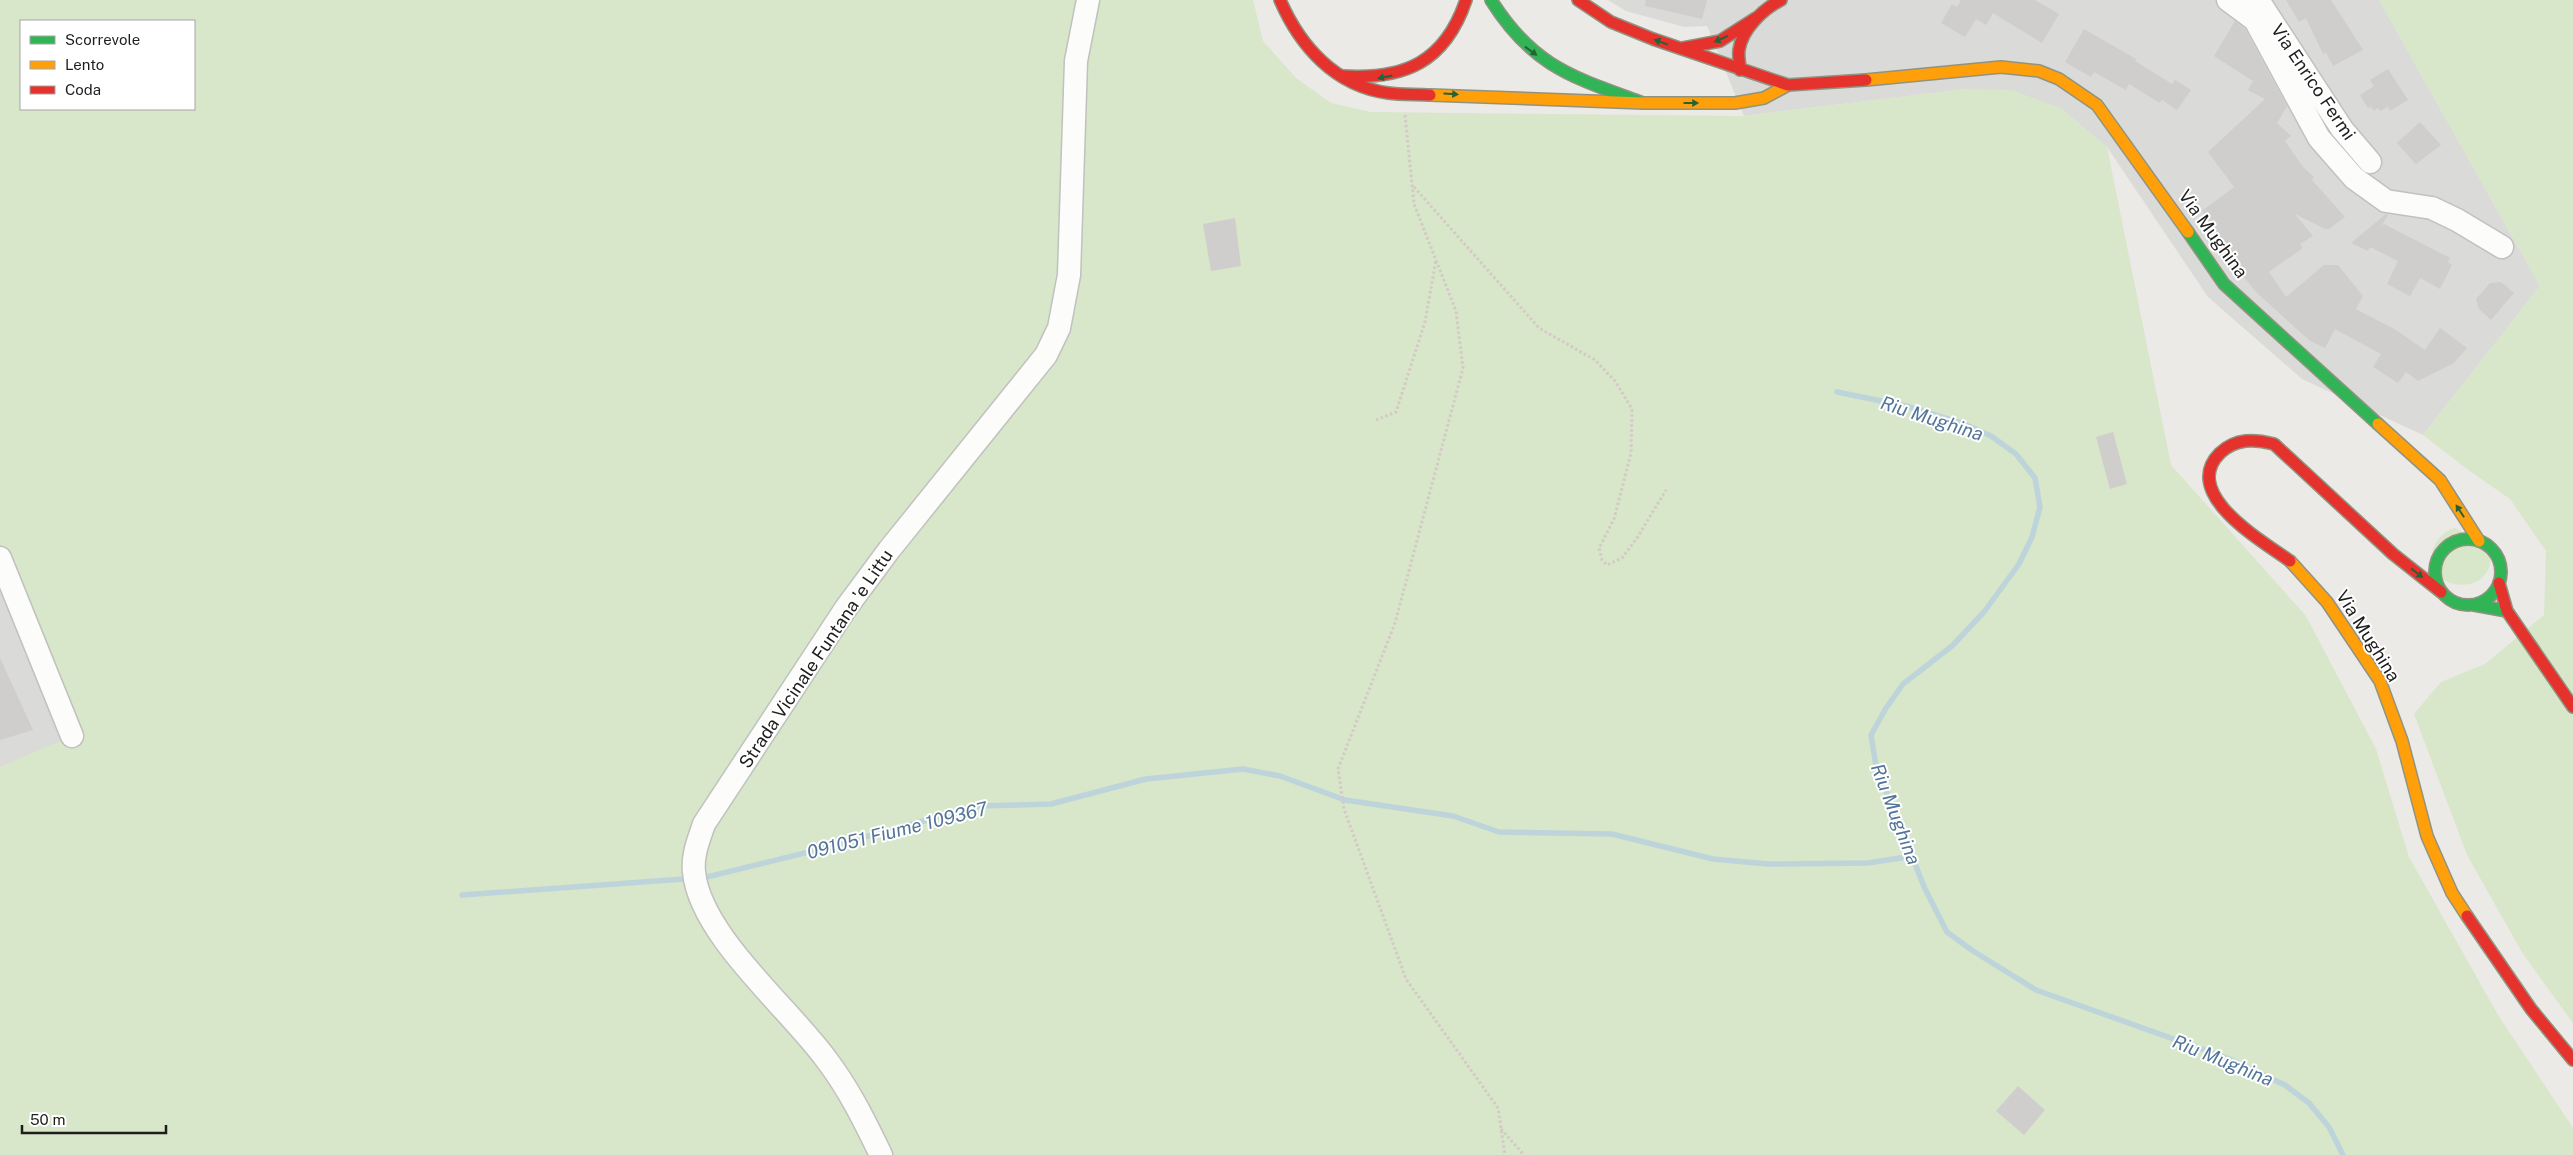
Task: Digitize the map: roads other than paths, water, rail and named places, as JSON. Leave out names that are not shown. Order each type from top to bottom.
[{"type":"main road","points":[[1280,0],[1300,40],[1314,57],[1342,76],[1364,87],[1387,92],[1642,103],[1735,103],[1764,98],[1788,85]]},
{"type":"main road","points":[[1342,76],[1378,79],[1394,75],[1422,62],[1447,41],[1456,27],[1466,0]]},
{"type":"main road","points":[[1491,0],[1509,30],[1522,44],[1548,63],[1573,77],[1642,103]]},
{"type":"main road","points":[[1578,0],[1611,22],[1740,70],[1788,85]]},
{"type":"main road","points":[[1681,49],[1720,41],[1756,18],[1771,4],[1781,0]]},
{"type":"main road","points":[[1740,70],[1739,48],[1756,18]]},
{"type":"main road","name":"Via Mughina","points":[[1788,85],[1829,84],[2001,67],[2039,71],[2059,79],[2097,105],[2114,126],[2224,284],[2440,480],[2479,541]]},
{"type":"main road","name":"Via Mughina","points":[[2441,592],[2393,554],[2274,444],[2261,439],[2247,438],[2233,443],[2222,451],[2214,463],[2210,476],[2211,491],[2216,504],[2226,514],[2296,566],[2327,602],[2380,681],[2402,741],[2427,836],[2452,893],[2531,1010],[2573,1060]]},
{"type":"main road","points":[[2440,480],[2444,508]]},
{"type":"main road","points":[[2428,560],[2448,540],[2479,541],[2496,554],[2501,568],[2499,583],[2492,595],[2474,605]]},
{"type":"main road","points":[[2393,554],[2428,560]]},
{"type":"main road","points":[[2428,560],[2441,592],[2459,604],[2507,611]]},
{"type":"main road","points":[[2499,583],[2507,611],[2573,707]]},
{"type":"street","name":"Strada Vicinale Funtana 'e Littu","points":[[881,1155],[861,1113],[826,1059],[724,941],[700,898],[694,871],[696,848],[704,824],[846,608],[889,550],[1046,354],[1059,328],[1069,275],[1076,61],[1088,0]]},
{"type":"street","points":[[2228,0],[2255,20],[2319,138],[2354,178],[2386,201],[2432,208],[2457,220],[2502,248]]},
{"type":"street","name":"Via Enrico Fermi","points":[[2258,0],[2342,128],[2370,162]]},
{"type":"street","points":[[0,558],[30,627],[72,736]]},
{"type":"waterway","name":"Riu Mughina","points":[[1837,392],[1906,406],[1964,424],[1991,436],[2016,454],[2035,478],[2040,507],[2032,537],[2019,564],[1984,612],[1952,646],[1903,684],[1886,708],[1871,735],[1876,766],[1925,889],[1947,932],[1973,951],[2036,990],[2227,1058],[2285,1085],[2309,1103],[2329,1127],[2343,1155]]},
{"type":"waterway","name":"091051 Fiume 109367","points":[[707,877],[821,849],[979,806],[1051,804],[1146,779],[1243,769],[1280,776],[1345,800],[1453,816],[1499,832],[1612,834],[1713,859],[1768,864],[1868,863],[1913,856]]},
{"type":"waterway","name":"091051 Fiume 109367","points":[[462,895],[684,879]]}]
